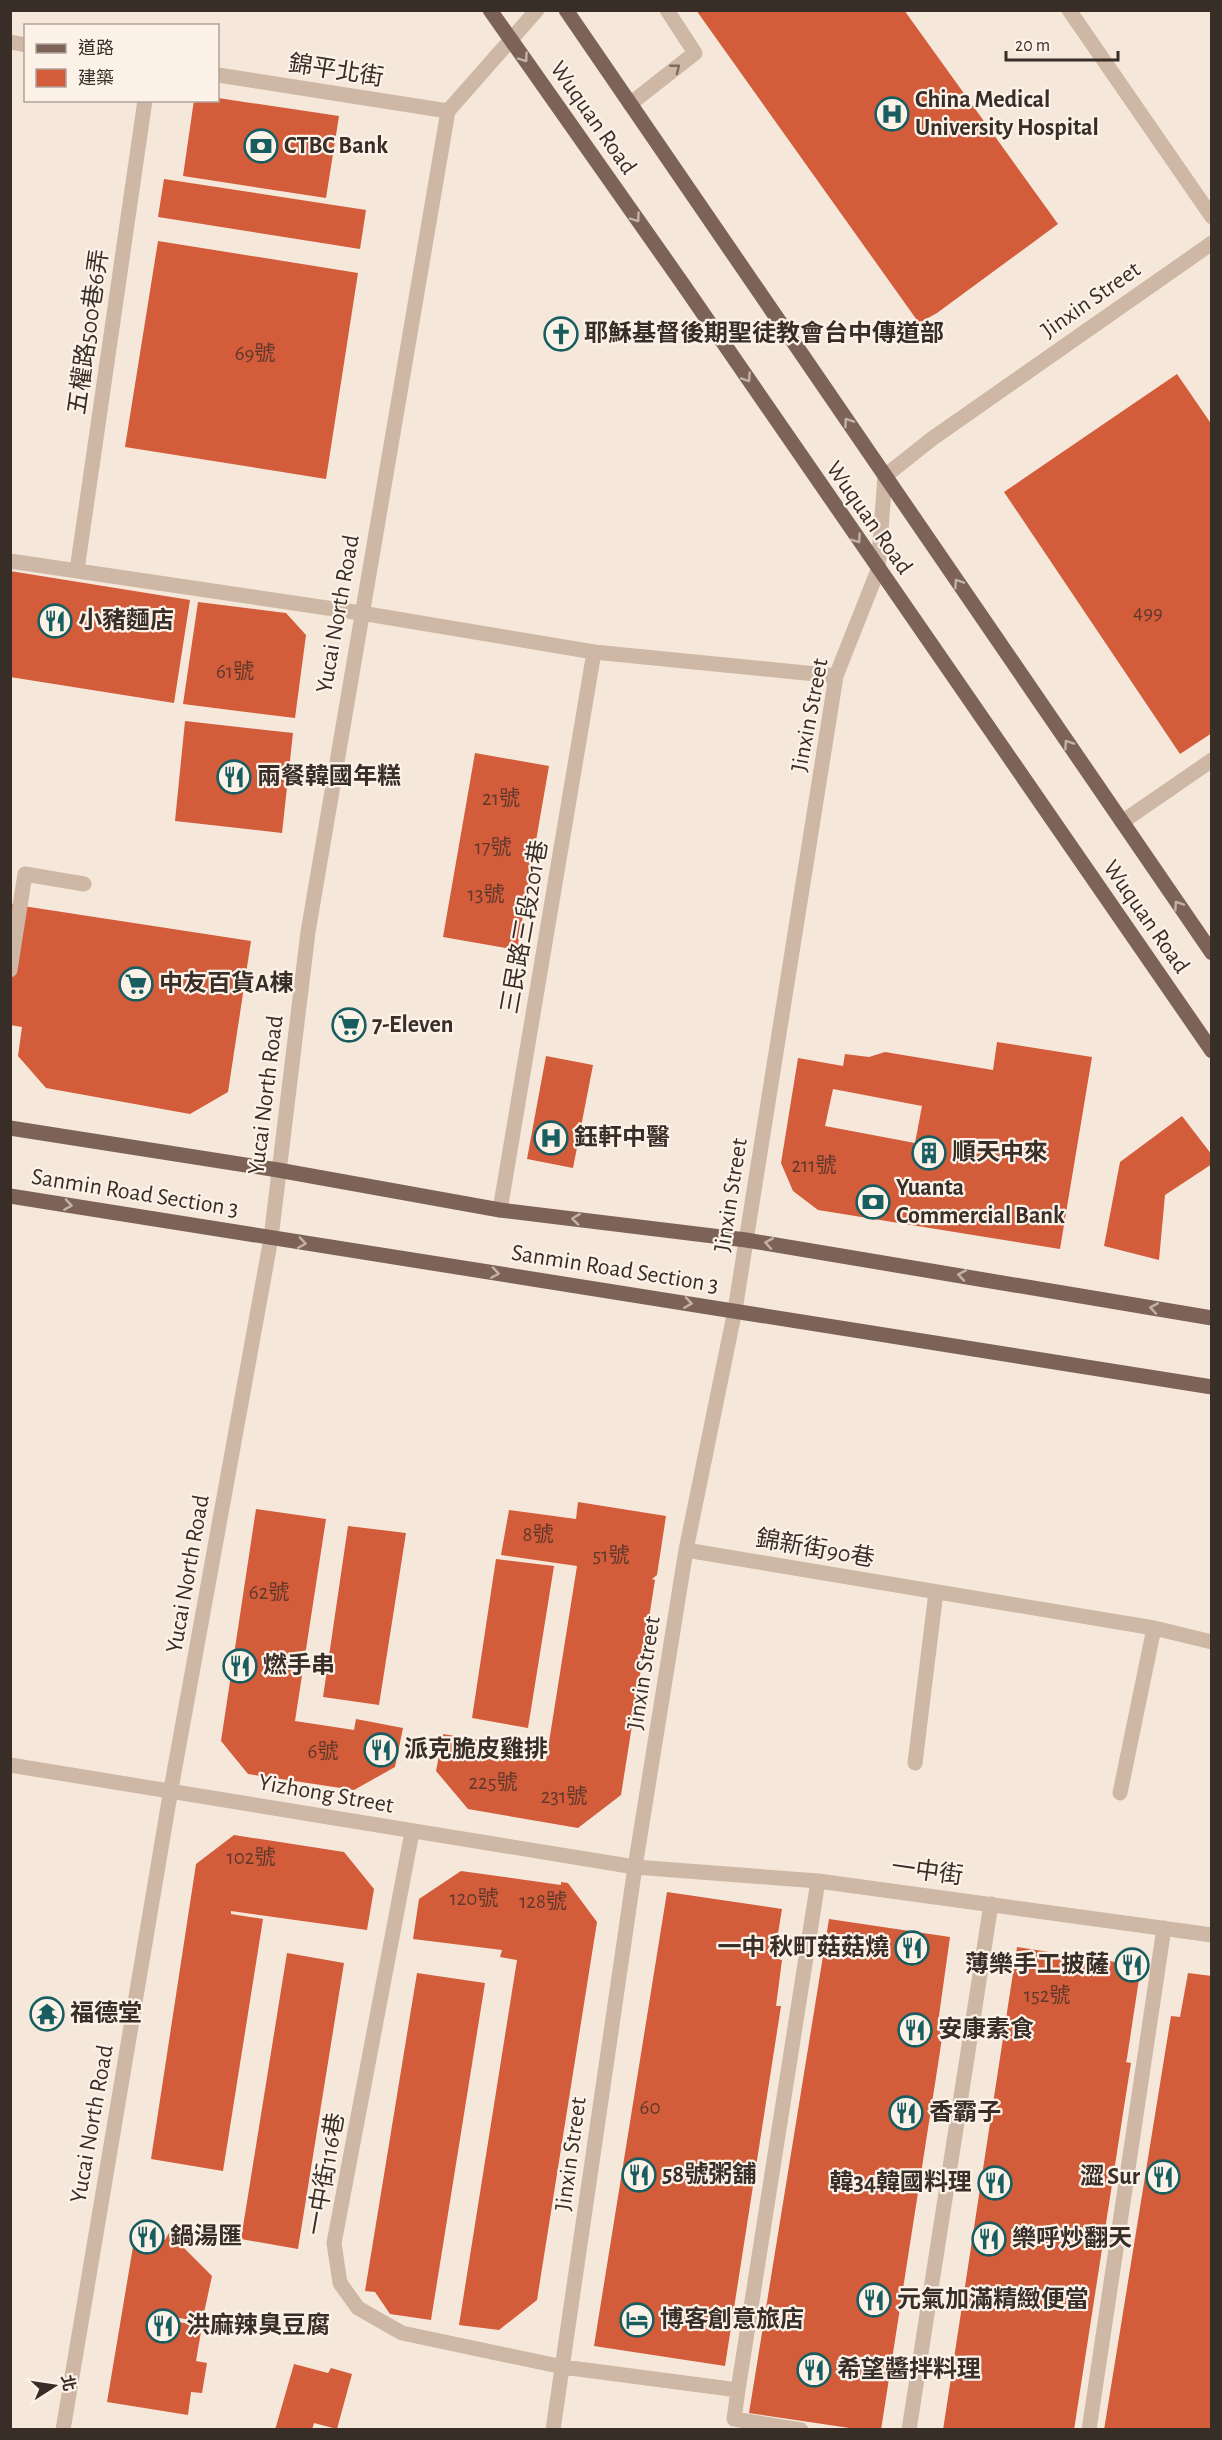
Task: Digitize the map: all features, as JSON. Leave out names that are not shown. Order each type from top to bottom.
[{"type":"main road","name":"Wuquan Road","points":[[490,10],[680,280],[1212,1051]]},
{"type":"main road","name":"Wuquan Road","points":[[566,10],[1212,953]]},
{"type":"main road","name":"Sanmin Road Section 3","points":[[10,1128],[278,1170],[500,1209],[746,1240],[1212,1318]]},
{"type":"main road","name":"Sanmin Road Section 3","points":[[10,1196],[1212,1387]]},
{"type":"street","points":[[448,111],[537,10]]},
{"type":"street","points":[[630,104],[695,52],[667,10]]},
{"type":"street","points":[[1069,10],[1212,217]]},
{"type":"street","name":"錦平北街","points":[[219,75],[448,111]]},
{"type":"street","name":"五權路500巷6弄","points":[[77,570],[145,102]]},
{"type":"street","name":"Yucai North Road","points":[[63,2430],[171,1789],[271,1238],[308,932],[448,111]]},
{"type":"street","name":"Jinxin Street","points":[[553,2430],[635,1867],[686,1550],[735,1310],[836,676],[878,570],[885,476],[933,438],[1212,243]]},
{"type":"street","points":[[10,561],[361,613],[594,652],[836,676]]},
{"type":"street","name":"三民路三段201巷","points":[[500,1209],[594,652]]},
{"type":"street","points":[[1122,822],[1212,760]]},
{"type":"street","points":[[10,970],[25,874],[84,884]]},
{"type":"street","name":"錦新街90巷","points":[[686,1550],[1154,1629],[1212,1642]]},
{"type":"street","points":[[915,1763],[936,1592]]},
{"type":"street","points":[[1120,1793],[1154,1629]]},
{"type":"street","name":"Yizhong Street","points":[[10,1765],[171,1789],[412,1832],[635,1867]]},
{"type":"street","name":"一中街116巷","points":[[412,1832],[334,2244],[340,2283],[358,2308],[402,2333],[563,2367],[738,2391]]},
{"type":"street","name":"一中街","points":[[635,1867],[818,1881],[1212,1935]]},
{"type":"street","points":[[801,2430],[734,2419],[818,1881]]},
{"type":"street","points":[[909,2430],[991,1904]]},
{"type":"street","points":[[1089,2430],[1164,1928]]},
{"type":"building","points":[[696,10],[904,10],[1058,224],[937,313],[919,323]]},
{"type":"building","name":"CTBC Bank","points":[[219,98],[339,116],[326,198],[183,176],[194,102],[219,102]]},
{"type":"building","points":[[164,179],[366,210],[360,249],[158,217]]},
{"type":"building","points":[[158,241],[358,273],[326,479],[125,447]]},
{"type":"building","points":[[1177,374],[1212,425],[1212,733],[1180,754],[1004,492]]},
{"type":"building","points":[[10,571],[190,600],[174,703],[10,677]]},
{"type":"building","points":[[198,602],[286,613],[306,635],[295,718],[183,704]]},
{"type":"building","name":"兩餐韓國年糕","points":[[185,721],[293,733],[282,833],[175,821]]},
{"type":"building","points":[[475,753],[549,766],[517,950],[443,937]]},
{"type":"building","name":"中友百貨A棟","points":[[10,904],[251,941],[228,1092],[190,1114],[46,1088],[18,1056],[22,1027],[10,1025]]},
{"type":"building","name":"順天中來","points":[[997,1042],[1092,1057],[1060,1249],[818,1210],[793,1191],[781,1163],[798,1058],[843,1066],[845,1054],[869,1057],[885,1052],[993,1070]],"holes":[[[833,1089],[922,1106],[915,1143],[825,1126]]]},
{"type":"building","points":[[546,1056],[593,1065],[573,1168],[527,1159]]},
{"type":"building","points":[[1182,1116],[1212,1155],[1212,1164],[1165,1195],[1159,1260],[1104,1246],[1120,1162]]},
{"type":"building","points":[[578,1502],[666,1516],[657,1575],[652,1579],[655,1580],[621,1795],[578,1828],[468,1809],[436,1771],[443,1734],[486,1741],[485,1752],[546,1761],[577,1566],[501,1555],[509,1510],[576,1519]]},
{"type":"building","points":[[256,1509],[326,1519],[295,1721],[354,1730],[356,1719],[403,1728],[395,1767],[354,1790],[248,1774],[221,1741]]},
{"type":"building","points":[[348,1526],[406,1533],[379,1705],[323,1697]]},
{"type":"building","points":[[496,1559],[554,1566],[528,1728],[472,1718]]},
{"type":"building","points":[[234,1835],[344,1852],[374,1889],[367,1930],[231,1911],[231,1914],[263,1919],[223,2171],[151,2159],[196,1864]]},
{"type":"building","points":[[461,1871],[561,1885],[561,1882],[568,1883],[597,1922],[537,2300],[499,2330],[459,2325],[517,1960],[500,1957],[502,1950],[413,1939],[419,1899]]},
{"type":"building","points":[[667,1892],[782,1909],[774,1958],[782,1960],[776,2006],[781,2006],[725,2366],[594,2346]]},
{"type":"building","points":[[829,1919],[950,1937],[937,2030],[943,2031],[881,2430],[863,2430],[749,2413]]},
{"type":"building","points":[[1017,1947],[1141,1966],[1126,2062],[1131,2063],[1074,2430],[943,2430]]},
{"type":"building","points":[[287,1953],[344,1963],[298,2249],[241,2239]]},
{"type":"building","points":[[417,1973],[485,1983],[431,2320],[390,2314],[375,2292],[365,2291]]},
{"type":"building","points":[[1188,1973],[1212,1976],[1212,2430],[1104,2430],[1171,2016],[1180,2017]]},
{"type":"building","points":[[137,2223],[162,2240],[165,2240],[169,2233],[212,2276],[202,2322],[162,2315],[161,2319],[202,2326],[196,2361],[207,2363],[202,2393],[191,2392],[188,2415],[107,2402]]},
{"type":"building","points":[[294,2364],[328,2373],[331,2368],[352,2374],[337,2429],[314,2423],[312,2430],[275,2430]]},
{"type":"place","name":"China Medical University Hospital","points":[[892,114]]},
{"type":"place","name":"CTBC Bank","points":[[261,146]]},
{"type":"place","name":"耶穌基督後期聖徒教會台中傳道部","points":[[561,334]]},
{"type":"place","name":"小豬麵店","points":[[55,621]]},
{"type":"place","name":"兩餐韓國年糕","points":[[234,777]]},
{"type":"place","name":"中友百貨A棟","points":[[136,984]]},
{"type":"place","name":"7-Eleven","points":[[349,1025]]},
{"type":"place","name":"鈺軒中醫","points":[[551,1138]]},
{"type":"place","name":"順天中來","points":[[929,1153]]},
{"type":"place","name":"Yuanta Commercial Bank","points":[[873,1202]]},
{"type":"place","name":"燃手串","points":[[240,1666]]},
{"type":"place","name":"派克脆皮雞排","points":[[381,1750]]},
{"type":"place","name":"一中 秋町菇菇燒","points":[[912,1948]]},
{"type":"place","name":"薄樂手工披薩","points":[[1132,1965]]},
{"type":"place","name":"福德堂","points":[[47,2014]]},
{"type":"place","name":"安康素食","points":[[915,2030]]},
{"type":"place","name":"香霸子","points":[[906,2113]]},
{"type":"place","name":"58號粥舖","points":[[639,2175]]},
{"type":"place","name":"澀 Sur","points":[[1163,2177]]},
{"type":"place","name":"韓34韓國料理","points":[[995,2183]]},
{"type":"place","name":"鍋湯匯","points":[[147,2237]]},
{"type":"place","name":"樂呼炒翻天","points":[[989,2239]]},
{"type":"place","name":"元氣加滿精緻便當","points":[[874,2300]]},
{"type":"place","name":"博客創意旅店","points":[[637,2320]]},
{"type":"place","name":"洪麻辣臭豆腐","points":[[163,2326]]},
{"type":"place","name":"希望醬拌料理","points":[[814,2370]]}]
